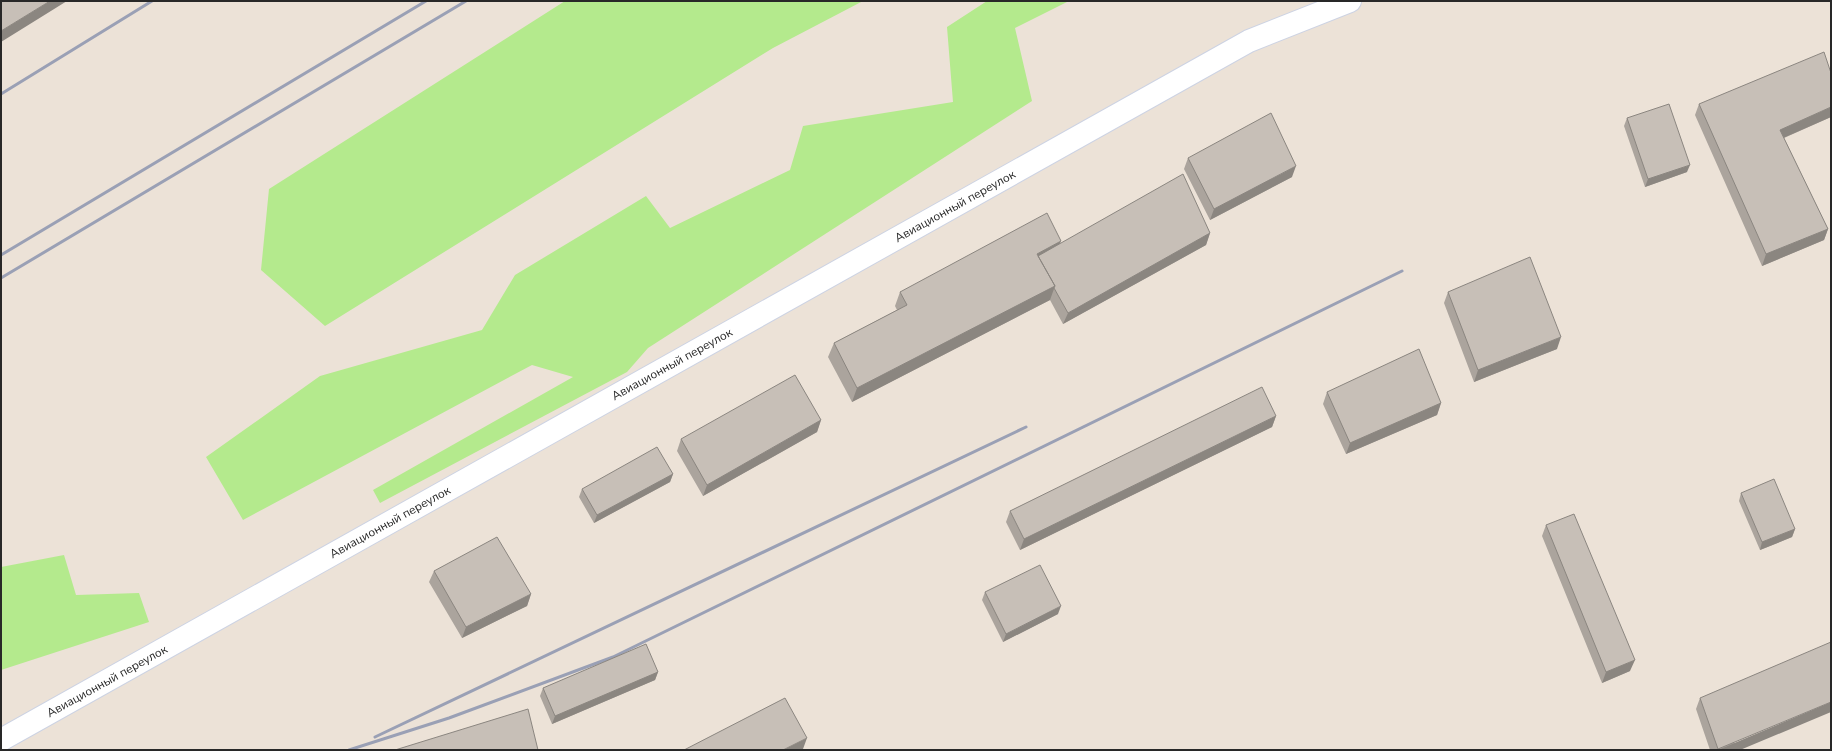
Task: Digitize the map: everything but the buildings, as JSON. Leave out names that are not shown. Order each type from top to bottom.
[{"type":"street","name":"Авиационный переулок","points":[[1,740],[1249,41],[1350,1]]},
{"type":"green space","points":[[565,1],[863,1],[773,48],[325,326],[261,270],[269,189]]},
{"type":"green space","points":[[987,1],[1069,1],[1015,28],[1032,101],[648,348],[627,372],[380,503],[373,490],[573,377],[532,365],[243,520],[206,457],[320,376],[482,330],[515,275],[646,196],[670,228],[790,170],[803,126],[953,102],[947,27]]},
{"type":"green space","points":[[64,555],[76,595],[139,593],[149,622],[1,670],[1,567]]},
{"type":"railway","points":[[1,94],[152,1]]},
{"type":"railway","points":[[1,255],[426,1]]},
{"type":"railway","points":[[1,278],[466,1]]},
{"type":"railway","points":[[349,750],[449,718],[613,657],[1402,271]]},
{"type":"railway","points":[[375,737],[1026,427]]}]
